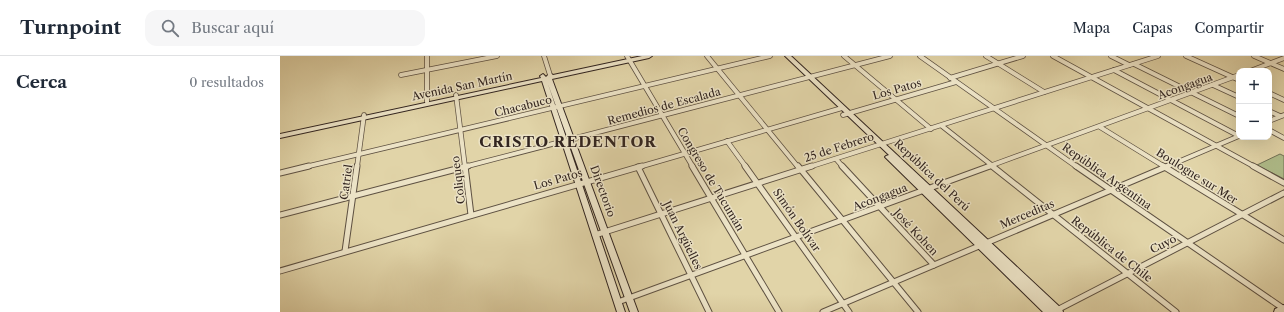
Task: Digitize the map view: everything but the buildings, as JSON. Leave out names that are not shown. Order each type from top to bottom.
[{"type":"main road","name":"Avenida San Martín","points":[[280,135],[636,56]]},
{"type":"main road","name":"Avenida San Martín","points":[[628,58],[649,56]]},
{"type":"main road","name":"República del Perú","points":[[782,56],[807,77]]},
{"type":"main road","name":"República del Perú","points":[[788,56],[842,111],[1054,312]]},
{"type":"main road","name":"Directorio","points":[[546,77],[556,107],[563,141],[621,312]]},
{"type":"main road","name":"Avenida San Martín","points":[[364,117],[427,102],[456,97]]},
{"type":"main road","name":"Directorio","points":[[556,107],[572,139],[634,312]]},
{"type":"main road","points":[[1278,312],[1284,309]]},
{"type":"street","points":[[427,56],[427,102]]},
{"type":"street","points":[[401,75],[497,56]]},
{"type":"street","name":"Directorio","points":[[544,56],[546,77]]},
{"type":"street","points":[[707,56],[918,312]]},
{"type":"street","name":"Chacabuco","points":[[280,173],[770,56]]},
{"type":"street","points":[[844,56],[932,128]]},
{"type":"street","name":"Remedios de Escalada","points":[[280,215],[890,56]]},
{"type":"street","name":"República Argentina","points":[[920,56],[1110,190],[1284,309]]},
{"type":"street","points":[[986,56],[1044,92]]},
{"type":"street","points":[[950,78],[1023,56]]},
{"type":"street","points":[[1053,56],[1284,183]]},
{"type":"street","points":[[1111,56],[1129,65]]},
{"type":"street","name":"25 de Febrero","points":[[595,235],[942,126],[1158,56]]},
{"type":"street","points":[[1186,56],[1234,77]]},
{"type":"street","points":[[1254,56],[1284,69]]},
{"type":"street","name":"Congreso de Tucumán","points":[[628,58],[779,312]]},
{"type":"street","points":[[1258,68],[1284,58]]},
{"type":"street","points":[[1134,64],[1236,114]]},
{"type":"street","points":[[1114,70],[1236,134]]},
{"type":"street","name":"Acongagua","points":[[618,302],[925,189],[1172,101],[1234,77]]},
{"type":"street","name":"Los Patos","points":[[280,271],[684,153],[842,111],[897,99],[956,82]]},
{"type":"street","points":[[1214,85],[1236,96]]},
{"type":"street","points":[[1272,95],[1284,100]]},
{"type":"street","name":"Coliqueo","points":[[456,97],[466,166],[471,215]]},
{"type":"street","points":[[1272,112],[1282,115]]},
{"type":"street","points":[[1272,120],[1282,115]]},
{"type":"street","name":"Catriel","points":[[345,251],[364,117]]},
{"type":"street","name":"República de Chile","points":[[942,126],[1176,312]]},
{"type":"street","name":"Boulogne sur Mer","points":[[1100,127],[1284,240]]},
{"type":"street","points":[[1272,132],[1284,138]]},
{"type":"street","name":"Merceditas","points":[[823,312],[1164,166],[1236,137]]},
{"type":"street","name":"Simón Bolívar","points":[[727,141],[849,312]]},
{"type":"street","name":"José Kohen","points":[[836,159],[934,265]]},
{"type":"street","name":"Juan Argüelles","points":[[638,166],[709,312]]},
{"type":"street","name":"Cuyo","points":[[1054,312],[1284,193]]},
{"type":"green space","points":[[1280,154],[1284,156],[1284,179],[1257,165]]},
{"type":"district","name":"CRISTO REDENTOR","points":[[568,141]]}]
